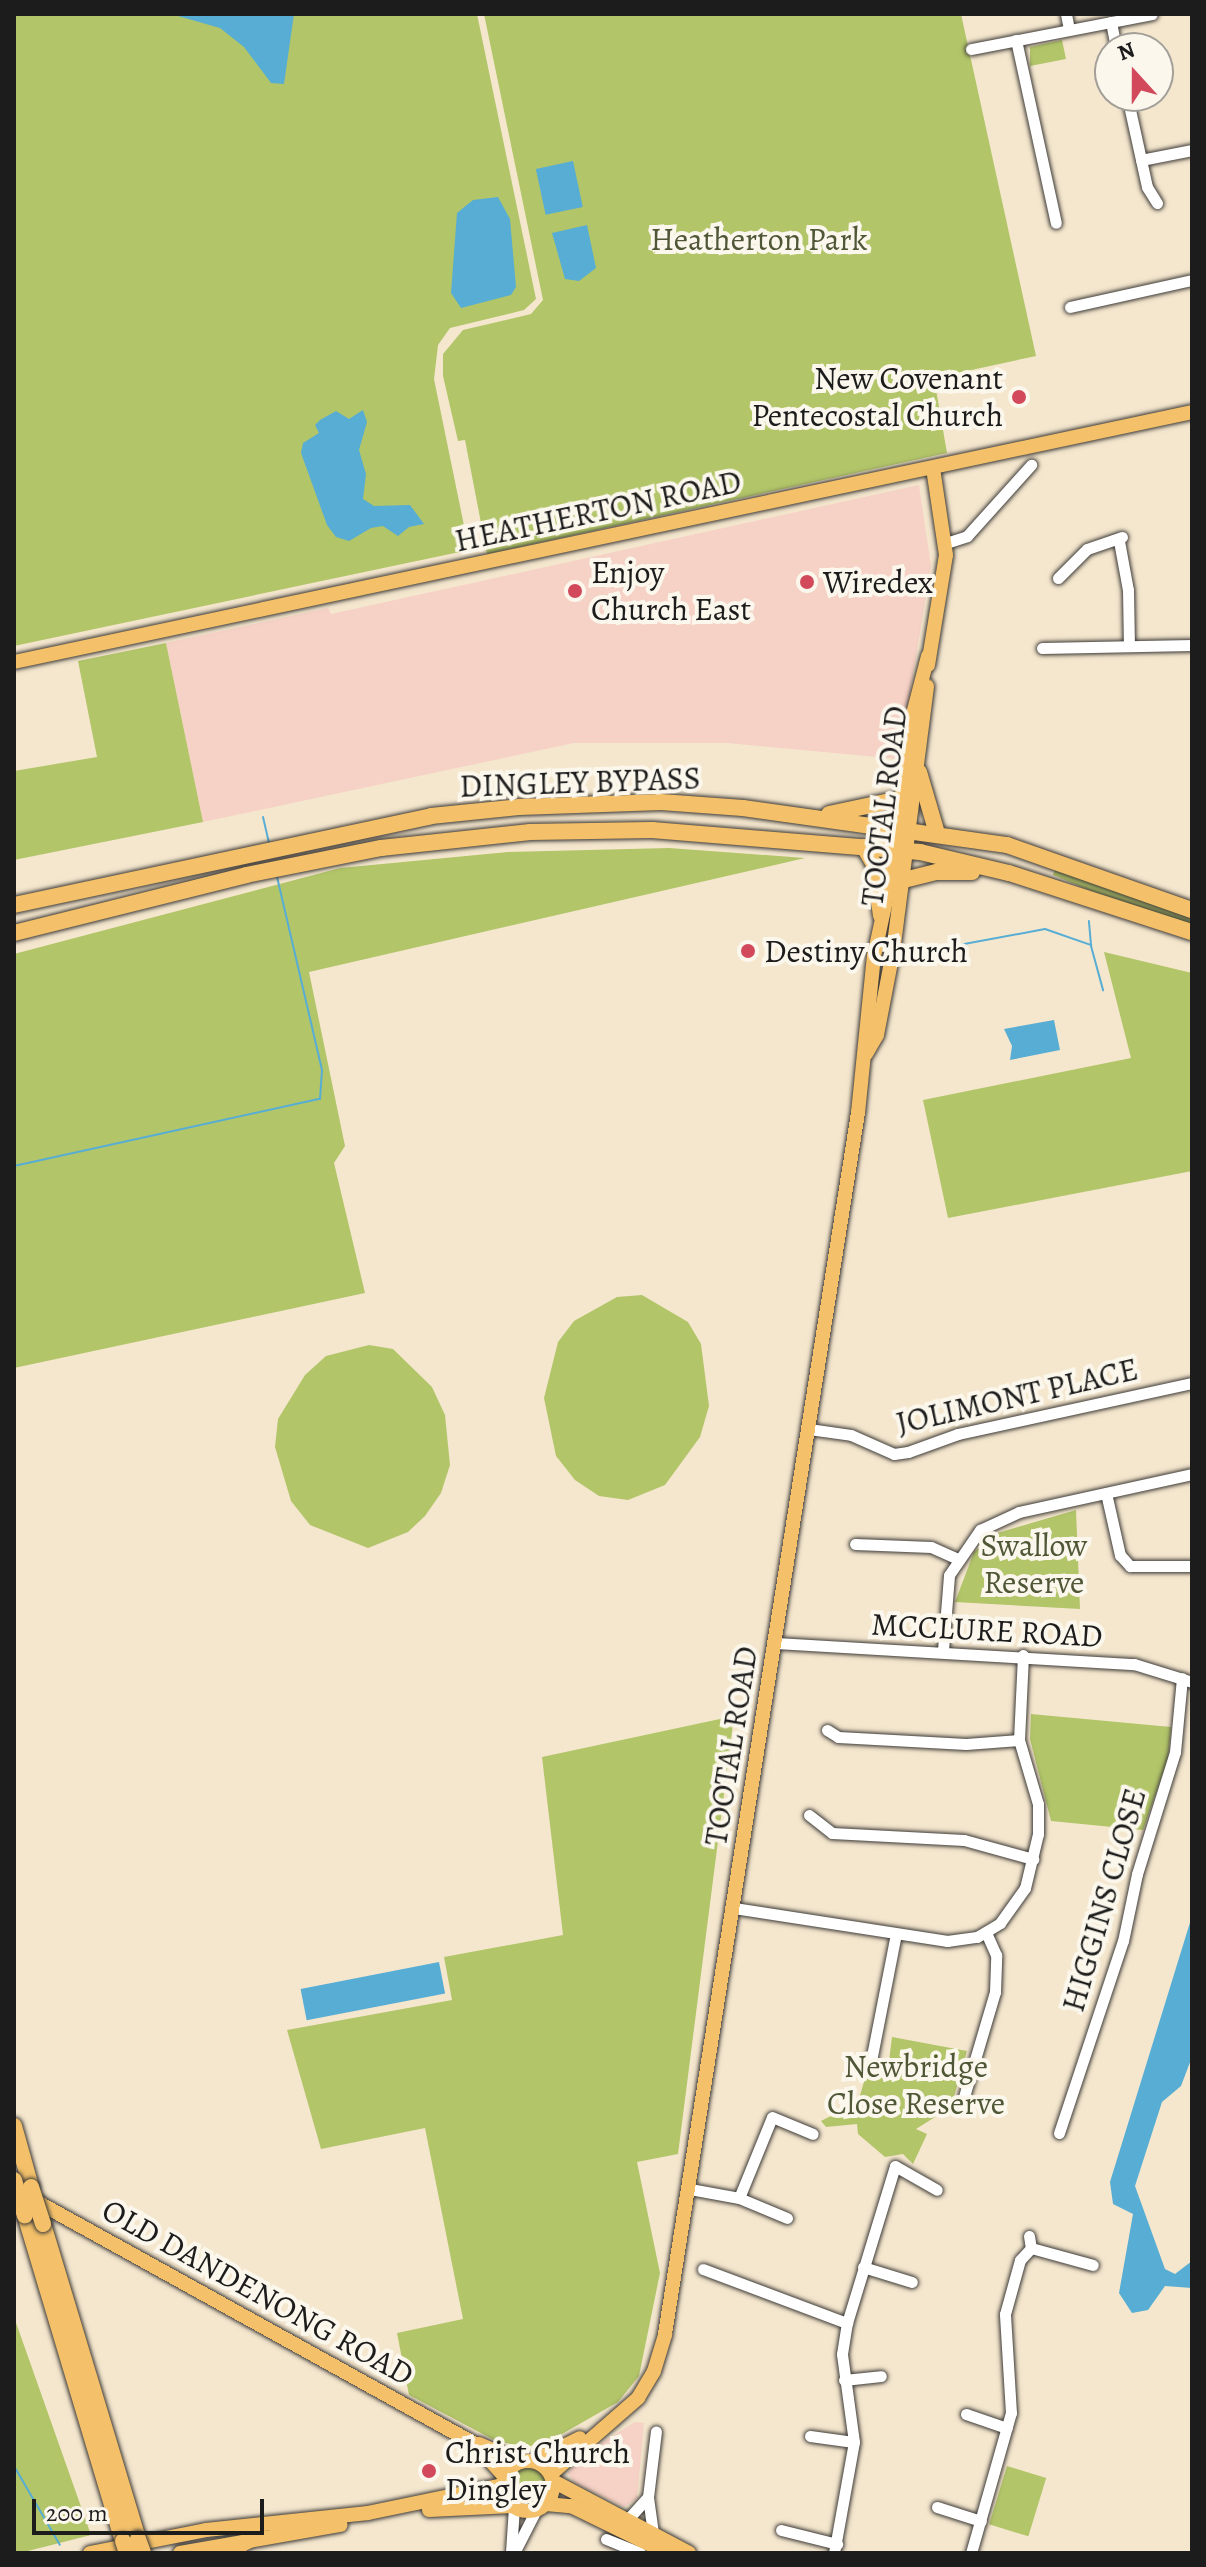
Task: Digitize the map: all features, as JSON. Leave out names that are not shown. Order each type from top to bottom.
[{"type":"highway","points":[[919,772],[937,833]]},
{"type":"highway","points":[[816,817],[900,799]]},
{"type":"highway","name":"DINGLEY BYPASS","points":[[14,905],[431,816],[519,807],[688,803],[816,817],[1007,845],[1192,910]]},
{"type":"highway","name":"DINGLEY BYPASS","points":[[14,933],[283,866],[418,843],[572,830],[711,832],[901,852],[1009,873],[1192,932]]},
{"type":"highway","points":[[864,847],[874,864],[881,916]]},
{"type":"highway","points":[[904,880],[937,872],[1009,873]]},
{"type":"highway","points":[[14,2126],[131,2548]]},
{"type":"highway","points":[[14,2180],[131,2548]]},
{"type":"highway","points":[[224,2553],[250,2540]]},
{"type":"main road","name":"HEATHERTON ROAD","points":[[14,662],[1192,412]]},
{"type":"main road","name":"TOOTAL ROAD","points":[[866,1055],[877,1035],[904,880],[900,799],[946,543],[933,468]]},
{"type":"main road","name":"TOOTAL ROAD","points":[[903,829],[919,772],[928,656]]},
{"type":"main road","name":"TOOTAL ROAD","points":[[552,2478],[638,2398],[657,2363],[690,2189],[776,1643],[866,1055],[881,916],[901,852]]},
{"type":"main road","name":"OLD DANDENONG ROAD","points":[[14,2189],[475,2444],[527,2462]]},
{"type":"main road","name":"TOOTAL ROAD","points":[[527,2462],[606,2425]]},
{"type":"main road","name":"OLD DANDENONG ROAD","points":[[475,2444],[504,2481]]},
{"type":"main road","points":[[90,2553],[368,2513],[504,2481],[527,2462],[630,2526],[644,2547],[667,2553]]},
{"type":"main road","points":[[541,2507],[552,2478]]},
{"type":"main road","points":[[504,2481],[513,2506]]},
{"type":"main road","points":[[180,2553],[432,2509],[571,2506],[630,2526]]},
{"type":"main road","points":[[644,2547],[689,2553]]},
{"type":"street","points":[[1066,14],[1069,30]]},
{"type":"street","points":[[971,49],[1152,14]]},
{"type":"street","points":[[1111,22],[1113,32]]},
{"type":"street","points":[[1016,40],[1056,223]]},
{"type":"street","points":[[1130,112],[1141,160],[1157,203]]},
{"type":"street","points":[[1141,160],[1192,150]]},
{"type":"street","points":[[1070,307],[1192,280]]},
{"type":"street","points":[[946,543],[967,536],[1031,465]]},
{"type":"street","points":[[1058,578],[1087,549],[1121,538],[1128,590],[1129,646]]},
{"type":"street","points":[[1042,648],[1192,645]]},
{"type":"street","name":"JOLIMONT PLACE","points":[[809,1429],[851,1435],[894,1454],[958,1434],[1192,1383]]},
{"type":"street","points":[[943,1650],[947,1583],[956,1558],[980,1530],[1008,1515],[1192,1474]]},
{"type":"street","points":[[1106,1493],[1120,1555],[1130,1566],[1192,1566]]},
{"type":"street","points":[[855,1544],[931,1547],[956,1558]]},
{"type":"street","name":"MCCLURE ROAD","points":[[776,1643],[943,1650],[1147,1665],[1187,1680]]},
{"type":"street","points":[[734,1908],[958,1941],[986,1933],[1018,1901],[1033,1859],[1038,1809],[1019,1740],[1023,1655]]},
{"type":"street","name":"HIGGINS CLOSE","points":[[1059,2133],[1123,1941],[1137,1874],[1175,1752],[1187,1680]]},
{"type":"street","points":[[827,1730],[838,1737],[937,1743],[1019,1740]]},
{"type":"street","points":[[809,1815],[832,1833],[964,1840],[1033,1859]]},
{"type":"street","points":[[963,2100],[995,1992],[996,1955],[986,1933]]},
{"type":"street","points":[[871,2061],[896,1934]]},
{"type":"street","points":[[739,2198],[772,2117],[813,2134]]},
{"type":"street","points":[[781,2530],[835,2549],[854,2442],[844,2380],[847,2323],[895,2166],[937,2190]]},
{"type":"street","points":[[690,2189],[739,2198],[787,2218]]},
{"type":"street","points":[[971,2553],[1007,2428],[1011,2403],[1006,2301],[1020,2260],[1030,2242],[1093,2265]]},
{"type":"street","points":[[863,2267],[912,2282]]},
{"type":"street","points":[[703,2269],[847,2323]]},
{"type":"street","points":[[844,2380],[881,2376]]},
{"type":"street","points":[[966,2414],[1007,2428]]},
{"type":"street","points":[[606,2539],[644,2547],[656,2431]]},
{"type":"street","points":[[810,2436],[854,2442]]},
{"type":"street","points":[[630,2526],[648,2497]]},
{"type":"street","points":[[512,2553],[513,2506]]},
{"type":"street","points":[[512,2553],[541,2507]]},
{"type":"street","points":[[937,2507],[981,2521]]},
{"type":"shaded area","points":[[919,485],[931,566],[899,759],[727,743],[574,743],[203,822],[166,643],[328,608],[331,614]]},
{"type":"shaded area","points":[[635,2422],[644,2423],[637,2498],[624,2507],[575,2483],[568,2473],[584,2454]]},
{"type":"green space","points":[[14,14],[477,14],[536,299],[524,310],[450,328],[438,345],[434,379],[469,550],[14,646]]},
{"type":"green space","name":"Heatherton Park","points":[[484,14],[961,14],[1036,356],[934,378],[947,453],[487,554],[465,440],[458,441],[443,376],[443,354],[463,330],[531,314],[543,300]]},
{"type":"green space","points":[[1062,40],[1066,59],[1030,66],[1030,47]]},
{"type":"green space","points":[[166,643],[203,822],[14,860],[14,771],[97,757],[78,661]]},
{"type":"green space","points":[[669,848],[805,858],[309,972],[345,1146],[334,1163],[365,1293],[14,1368],[14,954],[340,868],[508,852]]},
{"type":"green space","points":[[1055,869],[1192,917],[1192,925],[1089,890],[1053,875]]},
{"type":"green space","points":[[1104,952],[1192,973],[1192,1171],[948,1218],[923,1100],[1131,1058]]},
{"type":"green space","points":[[642,1295],[688,1322],[701,1344],[709,1406],[700,1437],[665,1485],[628,1500],[599,1496],[575,1480],[556,1456],[544,1398],[558,1342],[574,1321],[617,1297]]},
{"type":"green space","points":[[369,1345],[393,1349],[432,1387],[445,1415],[450,1465],[441,1493],[425,1516],[408,1532],[368,1548],[310,1525],[291,1501],[275,1447],[278,1419],[305,1375],[326,1356]]},
{"type":"green space","name":"Swallow Reserve","points":[[1076,1510],[1080,1609],[955,1602],[974,1552],[994,1534]]},
{"type":"green space","points":[[1031,1714],[1171,1727],[1168,1759],[1143,1830],[1051,1821],[1030,1739]]},
{"type":"green space","points":[[734,1716],[678,2154],[637,2162],[660,2273],[639,2376],[618,2402],[548,2442],[526,2447],[496,2441],[409,2395],[397,2333],[463,2319],[425,2128],[321,2149],[287,2030],[452,2000],[444,1957],[563,1935],[542,1757]]},
{"type":"green space","name":"Newbridge Close Reserve","points":[[892,2037],[967,2051],[951,2107],[916,2129],[927,2134],[913,2164],[903,2154],[885,2157],[858,2134],[857,2124],[826,2127],[821,2121],[858,2102],[867,2072],[889,2061]]},
{"type":"green space","points":[[14,2317],[91,2535],[20,2553],[14,2553]]},
{"type":"green space","points":[[528,2465],[543,2471],[549,2486],[543,2501],[528,2507],[513,2501],[507,2486],[513,2471]]},
{"type":"green space","points":[[1007,2466],[1046,2478],[1028,2536],[989,2524]]},
{"type":"water","points":[[171,14],[294,14],[284,84],[271,83],[244,47],[220,28]]},
{"type":"water","points":[[573,161],[583,207],[546,215],[536,169]]},
{"type":"water","points":[[498,197],[510,219],[516,287],[511,295],[461,308],[451,293],[457,213],[473,200]]},
{"type":"water","points":[[587,225],[596,268],[579,281],[565,279],[552,233]]},
{"type":"water","points":[[363,410],[367,422],[359,450],[366,474],[363,499],[374,506],[410,505],[424,524],[409,527],[398,536],[383,526],[371,528],[349,541],[336,537],[327,525],[301,453],[303,443],[319,433],[315,425],[320,420],[336,411],[349,419]]},
{"type":"water","points":[[1054,1020],[1060,1050],[1010,1060],[1012,1046],[1004,1029]]},
{"type":"water","points":[[1192,1916],[1192,2057],[1181,2086],[1162,2102],[1135,2186],[1165,2269],[1175,2274],[1192,2261],[1192,2288],[1165,2286],[1148,2310],[1132,2313],[1119,2293],[1133,2214],[1113,2204],[1110,2182]]},
{"type":"water","points":[[439,1962],[445,1993],[307,2020],[301,1989]]},
{"type":"waterway","points":[[263,817],[269,843]]},
{"type":"waterway","points":[[14,1166],[320,1099],[322,1070],[277,877]]},
{"type":"waterway","points":[[921,952],[1045,929],[1091,945],[1089,921]]},
{"type":"waterway","points":[[1091,946],[1103,990]]},
{"type":"waterway","points":[[14,2466],[60,2545]]},
{"type":"place","name":"New Covenant Pentecostal Church","points":[[1019,397]]},
{"type":"place","name":"Wiredex","points":[[807,582]]},
{"type":"place","name":"Enjoy Church East","points":[[575,591]]},
{"type":"place","name":"Destiny Church","points":[[748,951]]},
{"type":"place","name":"Christ Church Dingley","points":[[429,2471]]}]
